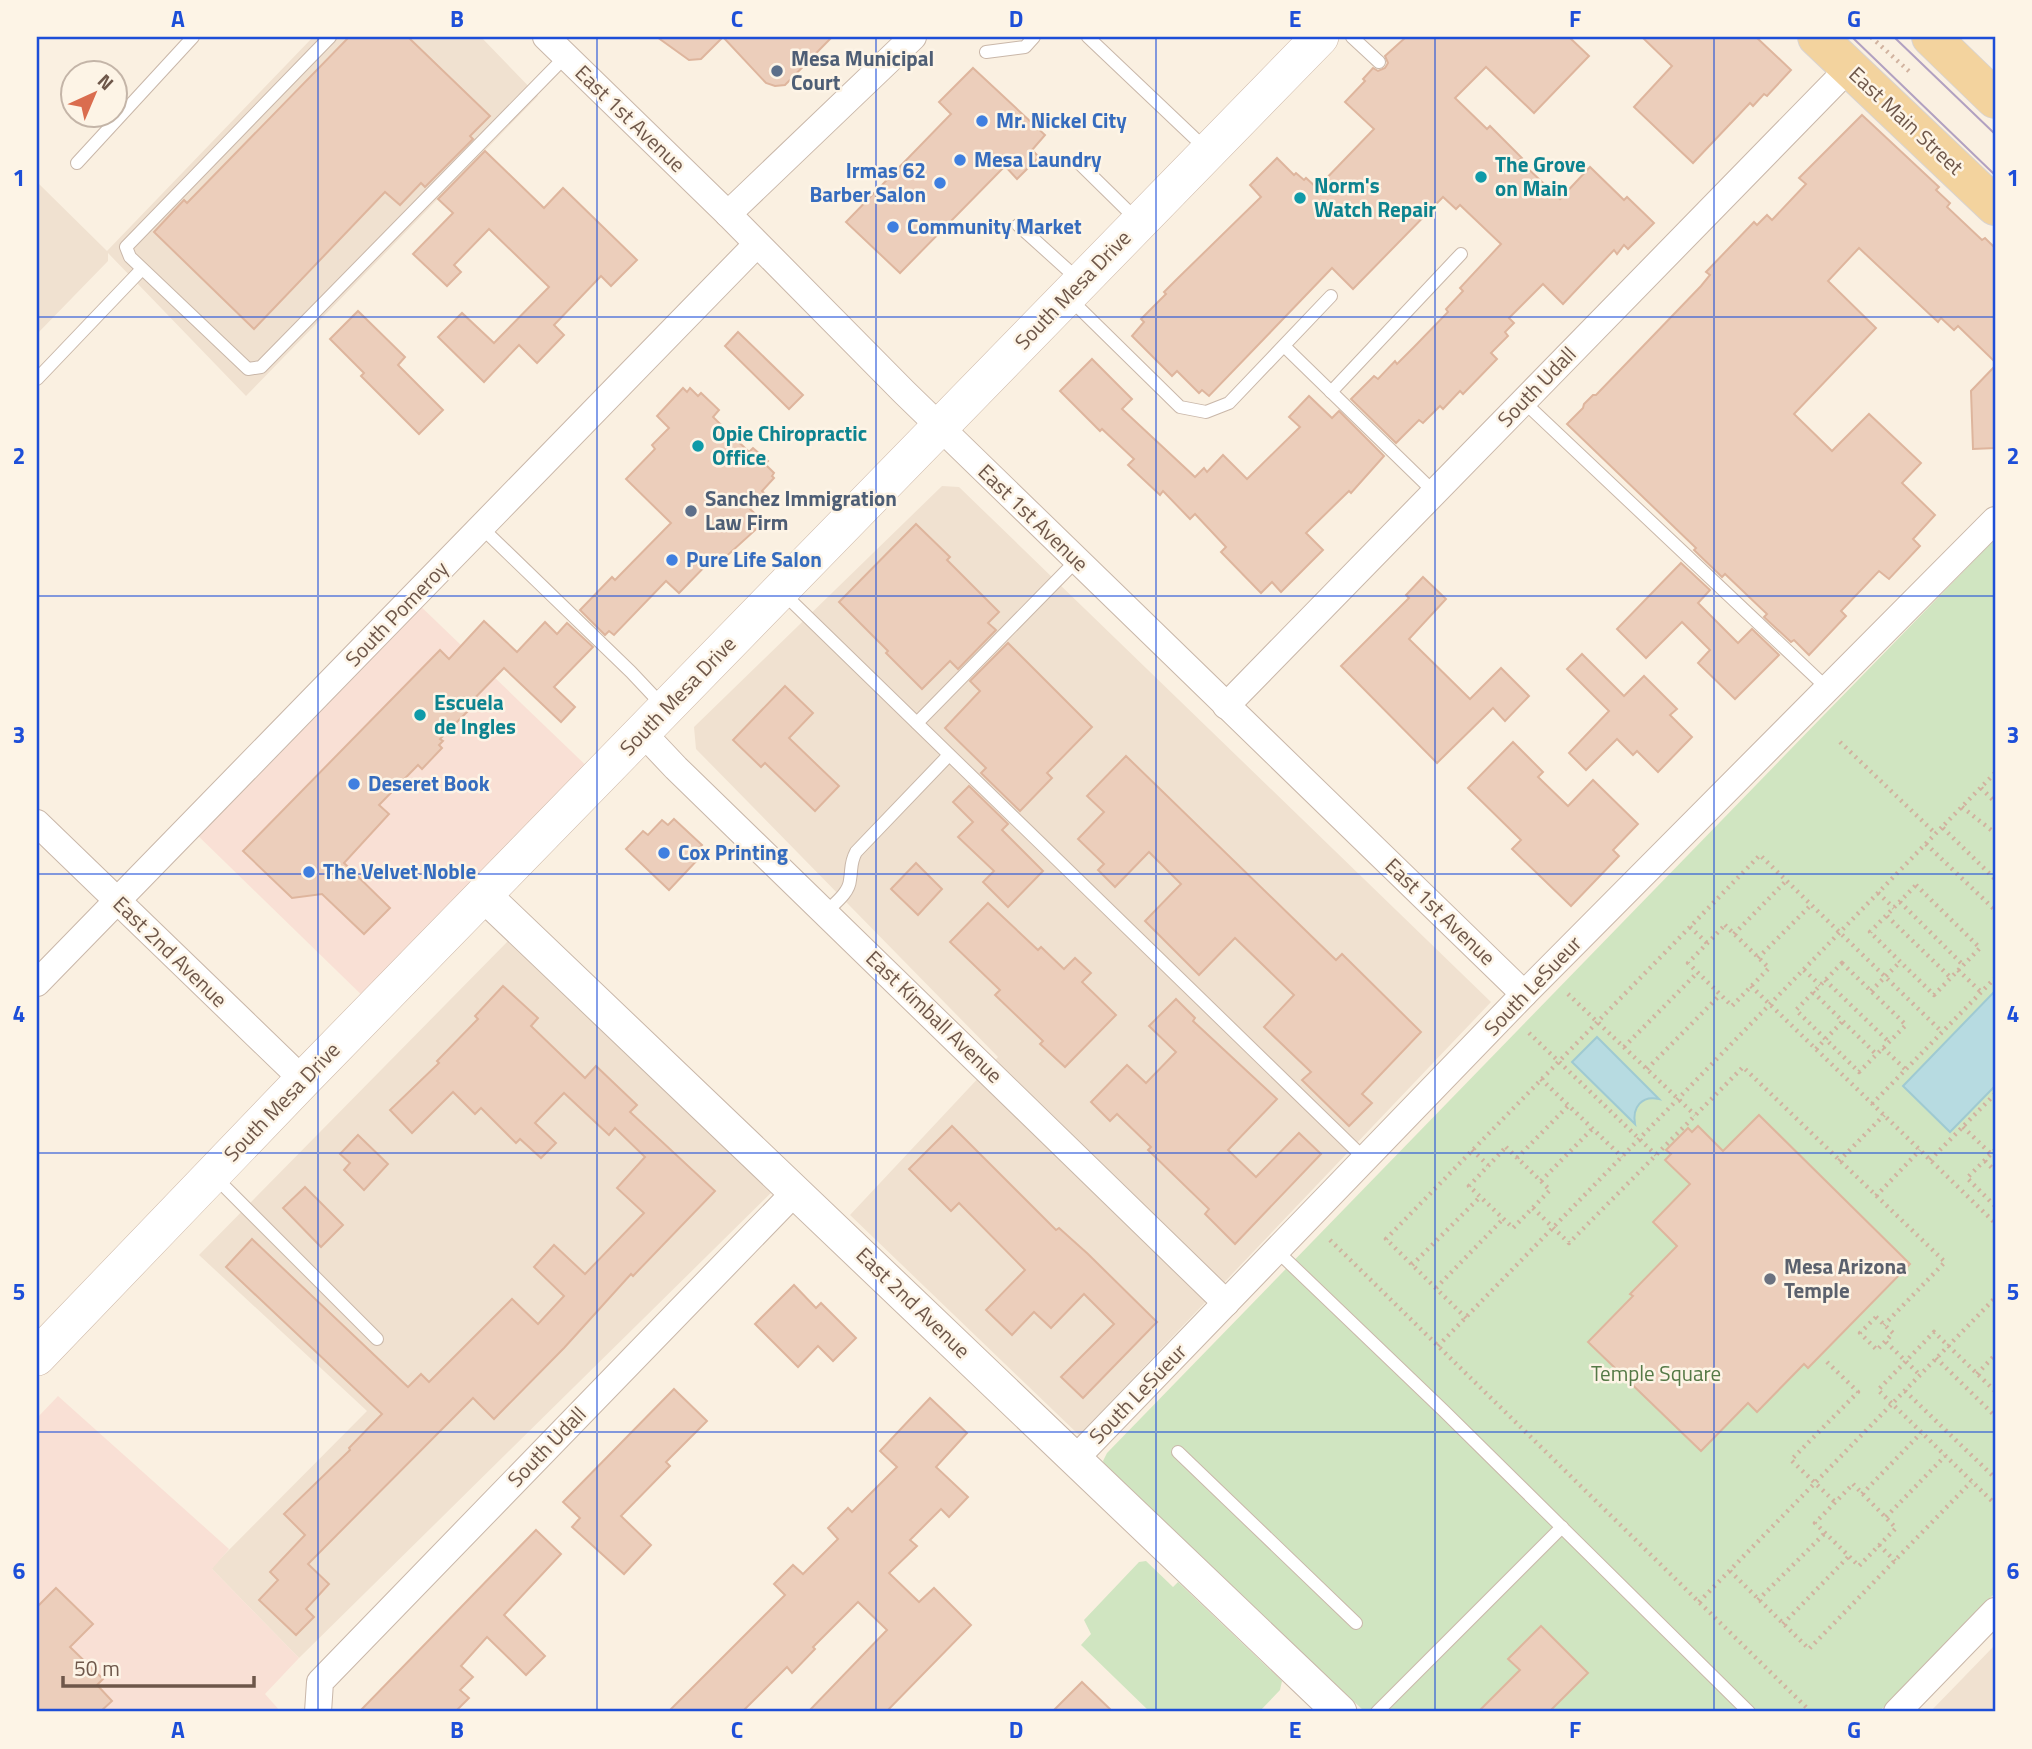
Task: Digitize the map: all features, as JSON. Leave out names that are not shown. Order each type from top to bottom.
[{"type":"main road","name":"South Mesa Drive","points":[[37,1357],[303,1080],[1321,37]]},
{"type":"main road","name":"East Main Street","points":[[1817,37],[1995,206]]},
{"type":"main road","points":[[1931,37],[1995,99]]},
{"type":"street","name":"East 1st Avenue","points":[[546,37],[728,214],[940,427],[1524,994]]},
{"type":"street","points":[[728,214],[913,37]]},
{"type":"street","name":"South Udall","points":[[1226,706],[1849,68]]},
{"type":"street","name":"South Pomeroy","points":[[37,983],[756,245]]},
{"type":"street","name":"South LeSueur","points":[[1076,1458],[1524,994],[1995,520]]},
{"type":"street","name":"East Kimball Avenue","points":[[654,720],[676,768],[1226,1303]]},
{"type":"street","name":"East 2nd Avenue","points":[[37,823],[303,1080]]},
{"type":"street","name":"East 2nd Avenue","points":[[484,895],[1340,1712]]},
{"type":"street","name":"South Udall","points":[[318,1712],[320,1682],[796,1191]]},
{"type":"street","points":[[1896,1712],[1995,1611]]},
{"type":"lane","points":[[77,163],[193,37]]},
{"type":"lane","points":[[330,37],[126,247],[130,257],[248,369],[261,367],[566,56]]},
{"type":"lane","points":[[986,52],[1025,47],[1034,37]]},
{"type":"lane","points":[[1088,37],[1209,152]]},
{"type":"lane","points":[[1352,37],[1379,62]]},
{"type":"lane","points":[[1079,163],[1139,222]]},
{"type":"lane","points":[[1018,225],[1180,407],[1206,412],[1229,403],[1331,296]]},
{"type":"lane","points":[[1331,392],[1461,254]]},
{"type":"lane","points":[[37,379],[142,269]]},
{"type":"lane","points":[[1284,346],[1434,492]]},
{"type":"lane","points":[[1522,401],[1828,689]]},
{"type":"lane","points":[[481,527],[631,672],[654,720]]},
{"type":"lane","points":[[917,723],[1077,561]]},
{"type":"lane","points":[[781,590],[1365,1159]]},
{"type":"lane","points":[[826,912],[846,891],[850,880],[849,864],[856,852],[949,755]]},
{"type":"lane","points":[[212,1175],[377,1339]]},
{"type":"lane","points":[[1276,1250],[1444,1410],[1749,1712]]},
{"type":"lane","points":[[1178,1452],[1356,1623]]},
{"type":"lane","points":[[1377,1712],[1562,1527]]},
{"type":"path","points":[[1871,37],[1911,73]]},
{"type":"path","points":[[1840,741],[1936,834]]},
{"type":"path","points":[[1438,1346],[1995,773]]},
{"type":"path","points":[[1981,788],[1995,802]]},
{"type":"path","points":[[1962,807],[1995,834]]},
{"type":"path","points":[[1942,827],[1995,879]]},
{"type":"path","points":[[1927,844],[1995,910]]},
{"type":"path","points":[[1466,1318],[1386,1239],[1760,855],[1942,1032]]},
{"type":"path","points":[[1734,934],[1786,881]]},
{"type":"path","points":[[1916,885],[1980,948],[1934,995],[1870,932],[1894,908],[1916,885]]},
{"type":"path","points":[[1878,893],[1894,908]]},
{"type":"path","points":[[1900,902],[1963,965]]},
{"type":"path","points":[[1758,958],[1811,905]]},
{"type":"path","points":[[1887,916],[1951,978]]},
{"type":"path","points":[[1725,925],[1769,968],[1731,1006],[1688,963],[1707,943],[1725,925]]},
{"type":"path","points":[[1690,926],[1707,943]]},
{"type":"path","points":[[1871,991],[1900,962]]},
{"type":"path","points":[[1842,963],[1906,1025],[1859,1072],[1796,1010],[1820,985],[1842,963]]},
{"type":"path","points":[[1804,970],[1820,985]]},
{"type":"path","points":[[1958,970],[1981,992]]},
{"type":"path","points":[[1624,1047],[1697,973]]},
{"type":"path","points":[[1872,1104],[1995,978]]},
{"type":"path","points":[[1825,980],[1889,1042]]},
{"type":"path","points":[[1751,986],[1995,1223]]},
{"type":"path","points":[[1812,992],[1877,1055]]},
{"type":"path","points":[[1568,994],[1695,1115]]},
{"type":"path","points":[[1647,1069],[1720,995]]},
{"type":"path","points":[[1816,1049],[1842,1022]]},
{"type":"path","points":[[1529,1033],[1656,1156]]},
{"type":"path","points":[[1883,1048],[1906,1069]]},
{"type":"path","points":[[1533,1208],[1569,1243],[1743,1067],[1945,1262],[1884,1325]]},
{"type":"path","points":[[1541,1079],[1622,1157]]},
{"type":"path","points":[[1930,1160],[1995,1094]]},
{"type":"path","points":[[1517,1158],[1569,1105]]},
{"type":"path","points":[[1839,1161],[1884,1115]]},
{"type":"path","points":[[1963,1127],[1993,1152],[1967,1178],[1995,1208],[1988,1216]]},
{"type":"path","points":[[1541,1181],[1593,1128]]},
{"type":"path","points":[[1506,1147],[1550,1190],[1513,1228],[1469,1185],[1488,1166],[1506,1147]]},
{"type":"path","points":[[1472,1150],[1488,1166]]},
{"type":"path","points":[[1876,1196],[1920,1150]]},
{"type":"path","points":[[1985,1161],[1995,1171]]},
{"type":"path","points":[[1412,1265],[1480,1197]]},
{"type":"path","points":[[1436,1288],[1503,1219]]},
{"type":"path","points":[[1330,1240],[1811,1712]]},
{"type":"path","points":[[1699,1602],[1995,1298]]},
{"type":"path","points":[[1876,1317],[1893,1333],[1886,1342],[1877,1350],[1860,1333],[1876,1317]]},
{"type":"path","points":[[1995,1391],[1934,1332],[1878,1390],[1995,1504]]},
{"type":"path","points":[[1886,1342],[1920,1375]]},
{"type":"path","points":[[1977,1374],[1995,1355]]},
{"type":"path","points":[[1936,1358],[1995,1416]]},
{"type":"path","points":[[1828,1362],[1858,1392],[1791,1460],[1835,1502]]},
{"type":"path","points":[[1905,1391],[1994,1473]]},
{"type":"path","points":[[1862,1494],[1921,1433]]},
{"type":"path","points":[[1886,1517],[1945,1456]]},
{"type":"path","points":[[1730,1572],[1809,1649],[1971,1482]]},
{"type":"path","points":[[1853,1484],[1896,1528],[1859,1566],[1815,1523],[1835,1502],[1853,1484]]},
{"type":"path","points":[[1758,1600],[1825,1533]]},
{"type":"path","points":[[1880,1545],[1895,1561]]},
{"type":"path","points":[[1783,1624],[1849,1556]]},
{"type":"shaded area","points":[[313,37],[481,37],[538,96],[246,396],[108,253],[108,261],[37,334],[37,182],[107,251]]},
{"type":"shaded area","points":[[942,486],[959,487],[1491,1002],[1079,1435],[850,1215],[998,1057],[696,749],[694,727]]},
{"type":"shaded area","points":[[412,598],[598,777],[374,1007],[189,827]]},
{"type":"shaded area","points":[[508,941],[775,1189],[299,1658],[211,1568],[367,1411],[199,1255]]},
{"type":"shaded area","points":[[58,1396],[229,1549],[212,1569],[299,1658],[265,1694],[281,1712],[37,1712],[37,1418]]},
{"type":"shaded area","points":[[1995,1645],[1995,1712],[1930,1712]]},
{"type":"green space","name":"Temple Square","points":[[1995,539],[1995,1593],[1879,1712],[1365,1712],[1106,1469],[1103,1461],[1107,1453]]},
{"type":"green space","points":[[1146,1561],[1173,1587],[1178,1582],[1282,1681],[1280,1690],[1259,1712],[1150,1712],[1081,1645],[1091,1634],[1084,1620],[1139,1562]]},
{"type":"water","points":[[1995,991],[1995,1086],[1950,1132],[1903,1086]]},
{"type":"water","points":[[1597,1037],[1659,1099],[1648,1099],[1640,1104],[1635,1112],[1635,1124],[1572,1062]]},
{"type":"building","points":[[349,37],[408,37],[490,116],[470,136],[473,139],[425,187],[421,183],[400,205],[385,192],[254,329],[154,232],[184,200],[187,203]]},
{"type":"building","points":[[657,37],[723,37],[701,59],[689,60]]},
{"type":"building","name":"Mesa Municipal Court","points":[[723,37],[832,37],[785,85],[775,86],[766,83]]},
{"type":"building","points":[[1406,37],[1569,37],[1589,56],[1534,113],[1486,67],[1455,98],[1487,129],[1490,126],[1522,158],[1519,160],[1560,199],[1590,167],[1624,200],[1627,197],[1654,223],[1628,249],[1624,245],[1617,254],[1614,250],[1563,304],[1543,284],[1509,318],[1514,323],[1505,332],[1508,336],[1491,353],[1497,359],[1463,394],[1460,391],[1443,409],[1440,406],[1423,423],[1419,420],[1396,443],[1351,399],[1374,376],[1378,379],[1395,361],[1397,364],[1448,312],[1446,309],[1463,291],[1460,288],[1501,244],[1460,205],[1456,209],[1443,197],[1353,289],[1332,268],[1209,396],[1202,390],[1199,393],[1177,371],[1172,376],[1132,336],[1144,322],[1141,319],[1166,294],[1164,292],[1261,197],[1250,185],[1277,158],[1294,175],[1296,173],[1304,180],[1306,178],[1317,188],[1374,129],[1345,102],[1373,68],[1378,71],[1385,68],[1388,63],[1385,56]]},
{"type":"building","points":[[1642,37],[1756,37],[1791,70],[1767,96],[1764,94],[1753,106],[1750,103],[1693,163],[1634,107],[1672,66]]},
{"type":"building","points":[[973,68],[1045,135],[1032,150],[1039,157],[1017,179],[1005,166],[900,273],[846,222],[951,114],[939,102]]},
{"type":"building","points":[[1862,115],[1939,187],[1936,190],[1950,203],[1947,207],[1982,240],[1985,238],[1995,248],[1995,362],[1958,326],[1954,330],[1941,318],[1938,322],[1859,248],[1828,281],[1876,328],[1794,414],[1832,451],[1869,414],[1921,463],[1902,483],[1935,515],[1913,539],[1920,546],[1889,579],[1879,571],[1841,611],[1846,616],[1809,655],[1764,617],[1767,614],[1725,574],[1722,577],[1694,550],[1696,548],[1567,424],[1701,286],[1710,275],[1706,272],[1754,222],[1757,225],[1767,215],[1772,220],[1806,184],[1799,178]]},
{"type":"building","points":[[485,151],[544,208],[563,188],[637,260],[611,286],[601,276],[554,325],[564,335],[537,363],[519,345],[484,382],[438,337],[462,313],[494,343],[549,287],[489,229],[454,265],[461,272],[447,286],[413,254],[453,213],[438,199]]},
{"type":"building","points":[[358,311],[405,357],[398,365],[443,410],[419,434],[361,376],[364,373],[330,339]]},
{"type":"building","points":[[738,332],[803,395],[789,409],[725,346]]},
{"type":"building","points":[[1092,359],[1132,399],[1122,409],[1195,477],[1204,468],[1207,472],[1223,455],[1247,479],[1300,427],[1289,417],[1309,396],[1332,418],[1339,411],[1384,456],[1351,493],[1349,491],[1306,533],[1323,550],[1281,592],[1272,582],[1261,593],[1221,552],[1226,547],[1195,514],[1190,519],[1163,491],[1160,495],[1128,465],[1134,459],[1102,429],[1100,431],[1060,391]]},
{"type":"building","points":[[1995,366],[1995,448],[1973,449],[1971,391]]},
{"type":"building","points":[[683,388],[687,392],[690,388],[698,396],[701,393],[719,410],[713,417],[749,452],[753,448],[768,461],[765,464],[774,473],[774,478],[762,491],[765,494],[750,509],[764,522],[719,563],[713,558],[679,593],[666,581],[614,635],[609,631],[605,635],[580,610],[612,577],[615,580],[671,523],[626,479],[655,449],[652,445],[669,428],[657,416]]},
{"type":"building","points":[[916,524],[950,557],[947,560],[999,612],[988,623],[996,630],[958,669],[950,661],[922,689],[839,602]]},
{"type":"building","points":[[1681,563],[1710,590],[1698,603],[1738,643],[1752,629],[1779,655],[1735,699],[1698,663],[1710,650],[1682,622],[1646,658],[1617,629]]},
{"type":"building","points":[[1423,577],[1446,599],[1409,639],[1470,699],[1501,668],[1529,696],[1505,721],[1493,708],[1437,763],[1341,666],[1409,598],[1406,595]]},
{"type":"building","points":[[484,621],[517,652],[545,622],[557,634],[567,623],[593,647],[554,687],[575,707],[561,722],[504,668],[467,706],[470,709],[440,739],[443,741],[439,745],[442,748],[422,769],[418,765],[379,805],[389,814],[344,863],[390,908],[364,934],[322,894],[292,898],[243,851],[440,650],[449,659]]},
{"type":"building","points":[[1008,643],[1092,727],[1047,773],[1052,778],[1020,811],[981,773],[986,768],[945,728],[980,691],[970,681]]},
{"type":"building","points":[[1582,654],[1624,696],[1644,676],[1677,709],[1670,715],[1692,737],[1658,772],[1637,751],[1633,755],[1617,739],[1586,770],[1569,753],[1609,711],[1567,669]]},
{"type":"building","points":[[785,686],[813,713],[789,738],[839,786],[815,811],[765,763],[761,767],[733,740]]},
{"type":"building","points":[[1513,742],[1543,772],[1538,777],[1568,806],[1593,780],[1638,824],[1613,850],[1619,856],[1571,906],[1512,849],[1521,840],[1468,788]]},
{"type":"building","points":[[1126,756],[1336,960],[1342,954],[1421,1032],[1362,1094],[1372,1103],[1349,1126],[1302,1080],[1311,1072],[1264,1027],[1294,995],[1235,938],[1199,975],[1145,921],[1181,884],[1149,852],[1115,887],[1098,870],[1104,864],[1078,839],[1104,812],[1087,796]]},
{"type":"building","points":[[969,786],[1008,824],[1002,830],[1043,871],[1008,907],[983,882],[994,871],[958,837],[973,822],[953,802]]},
{"type":"building","name":"Cox Printing","points":[[674,819],[702,845],[697,850],[702,855],[669,890],[626,849],[643,831],[648,835],[662,820],[668,825]]},
{"type":"building","points":[[916,863],[942,889],[918,915],[891,889]]},
{"type":"building","points":[[988,903],[1038,950],[1041,947],[1064,969],[1075,958],[1091,973],[1082,982],[1116,1015],[1065,1067],[1040,1044],[1043,1041],[995,995],[1000,990],[950,942]]},
{"type":"building","points":[[503,986],[538,1018],[531,1026],[585,1078],[596,1066],[637,1105],[630,1112],[715,1191],[633,1276],[631,1274],[564,1348],[494,1419],[473,1398],[308,1564],[329,1584],[306,1609],[314,1617],[296,1635],[259,1600],[278,1580],[270,1572],[305,1535],[284,1514],[350,1450],[382,1414],[226,1267],[252,1239],[408,1387],[421,1374],[429,1382],[512,1299],[538,1324],[564,1296],[534,1267],[554,1245],[585,1274],[644,1213],[617,1188],[645,1157],[615,1128],[609,1135],[564,1093],[535,1123],[556,1143],[541,1158],[520,1139],[516,1143],[481,1108],[475,1114],[453,1092],[412,1133],[390,1110],[439,1063],[437,1061],[478,1019],[475,1016]]},
{"type":"building","points":[[1176,999],[1195,1018],[1193,1021],[1277,1099],[1228,1150],[1256,1177],[1299,1133],[1321,1154],[1235,1244],[1205,1214],[1209,1209],[1148,1150],[1151,1147],[1117,1114],[1110,1121],[1091,1102],[1127,1065],[1146,1083],[1176,1052],[1149,1026]]},
{"type":"building","name":"Mesa Arizona Temple","points":[[1759,1115],[1910,1264],[1808,1368],[1804,1364],[1757,1412],[1748,1403],[1701,1451],[1588,1342],[1677,1246],[1653,1222],[1690,1184],[1665,1160],[1671,1154],[1666,1150],[1688,1128],[1692,1132],[1698,1126],[1723,1151]]},
{"type":"building","points":[[952,1126],[1056,1230],[1059,1228],[1088,1254],[1157,1322],[1083,1398],[1061,1377],[1114,1324],[1084,1294],[1051,1328],[1034,1312],[1012,1335],[986,1310],[1025,1270],[959,1203],[951,1211],[909,1169]]},
{"type":"building","points":[[358,1135],[388,1164],[364,1190],[344,1170],[350,1163],[340,1154]]},
{"type":"building","points":[[305,1187],[343,1225],[321,1247],[283,1208]]},
{"type":"building","points":[[794,1285],[816,1308],[821,1303],[856,1338],[833,1361],[818,1346],[798,1367],[755,1324]]},
{"type":"building","points":[[674,1389],[707,1421],[666,1462],[670,1466],[621,1516],[651,1545],[624,1574],[572,1527],[580,1518],[563,1502]]},
{"type":"building","points":[[930,1398],[967,1433],[936,1467],[968,1497],[949,1517],[941,1509],[910,1540],[917,1546],[889,1573],[919,1602],[934,1588],[971,1625],[886,1712],[808,1712],[887,1630],[858,1602],[813,1647],[815,1649],[792,1673],[787,1667],[742,1712],[668,1712],[785,1595],[774,1584],[793,1565],[803,1574],[838,1539],[828,1528],[848,1508],[852,1512],[897,1467],[880,1451]]},
{"type":"building","points":[[536,1530],[561,1554],[504,1615],[545,1656],[526,1675],[487,1637],[461,1666],[473,1677],[460,1690],[469,1698],[455,1712],[359,1712]]},
{"type":"building","points":[[56,1588],[93,1624],[70,1647],[103,1679],[97,1685],[112,1701],[100,1712],[37,1712],[37,1607]]},
{"type":"building","points":[[1541,1626],[1588,1673],[1549,1712],[1478,1712],[1520,1670],[1508,1659]]},
{"type":"building","points":[[1082,1682],[1113,1712],[1052,1712]]},
{"type":"tram line","points":[[1852,37],[1995,175]]},
{"type":"tram line","points":[[1894,37],[1995,134]]},
{"type":"place","name":"Mesa Municipal Court","points":[[777,71]]},
{"type":"place","name":"Mr. Nickel City","points":[[982,121]]},
{"type":"place","name":"Mesa Laundry","points":[[960,160]]},
{"type":"place","name":"The Grove on Main","points":[[1481,177]]},
{"type":"place","name":"Irmas 62 Barber Salon","points":[[940,183]]},
{"type":"place","name":"Norm's Watch Repair","points":[[1300,198]]},
{"type":"place","name":"Community Market","points":[[893,227]]},
{"type":"place","name":"Opie Chiropractic Office","points":[[698,446]]},
{"type":"place","name":"Sanchez Immigration Law Firm","points":[[691,511]]},
{"type":"place","name":"Pure Life Salon","points":[[672,560]]},
{"type":"place","name":"Escuela de Ingles","points":[[420,715]]},
{"type":"place","name":"Deseret Book","points":[[354,784]]},
{"type":"place","name":"Cox Printing","points":[[664,853]]},
{"type":"place","name":"The Velvet Noble","points":[[309,872]]},
{"type":"place","name":"Mesa Arizona Temple","points":[[1770,1279]]}]
